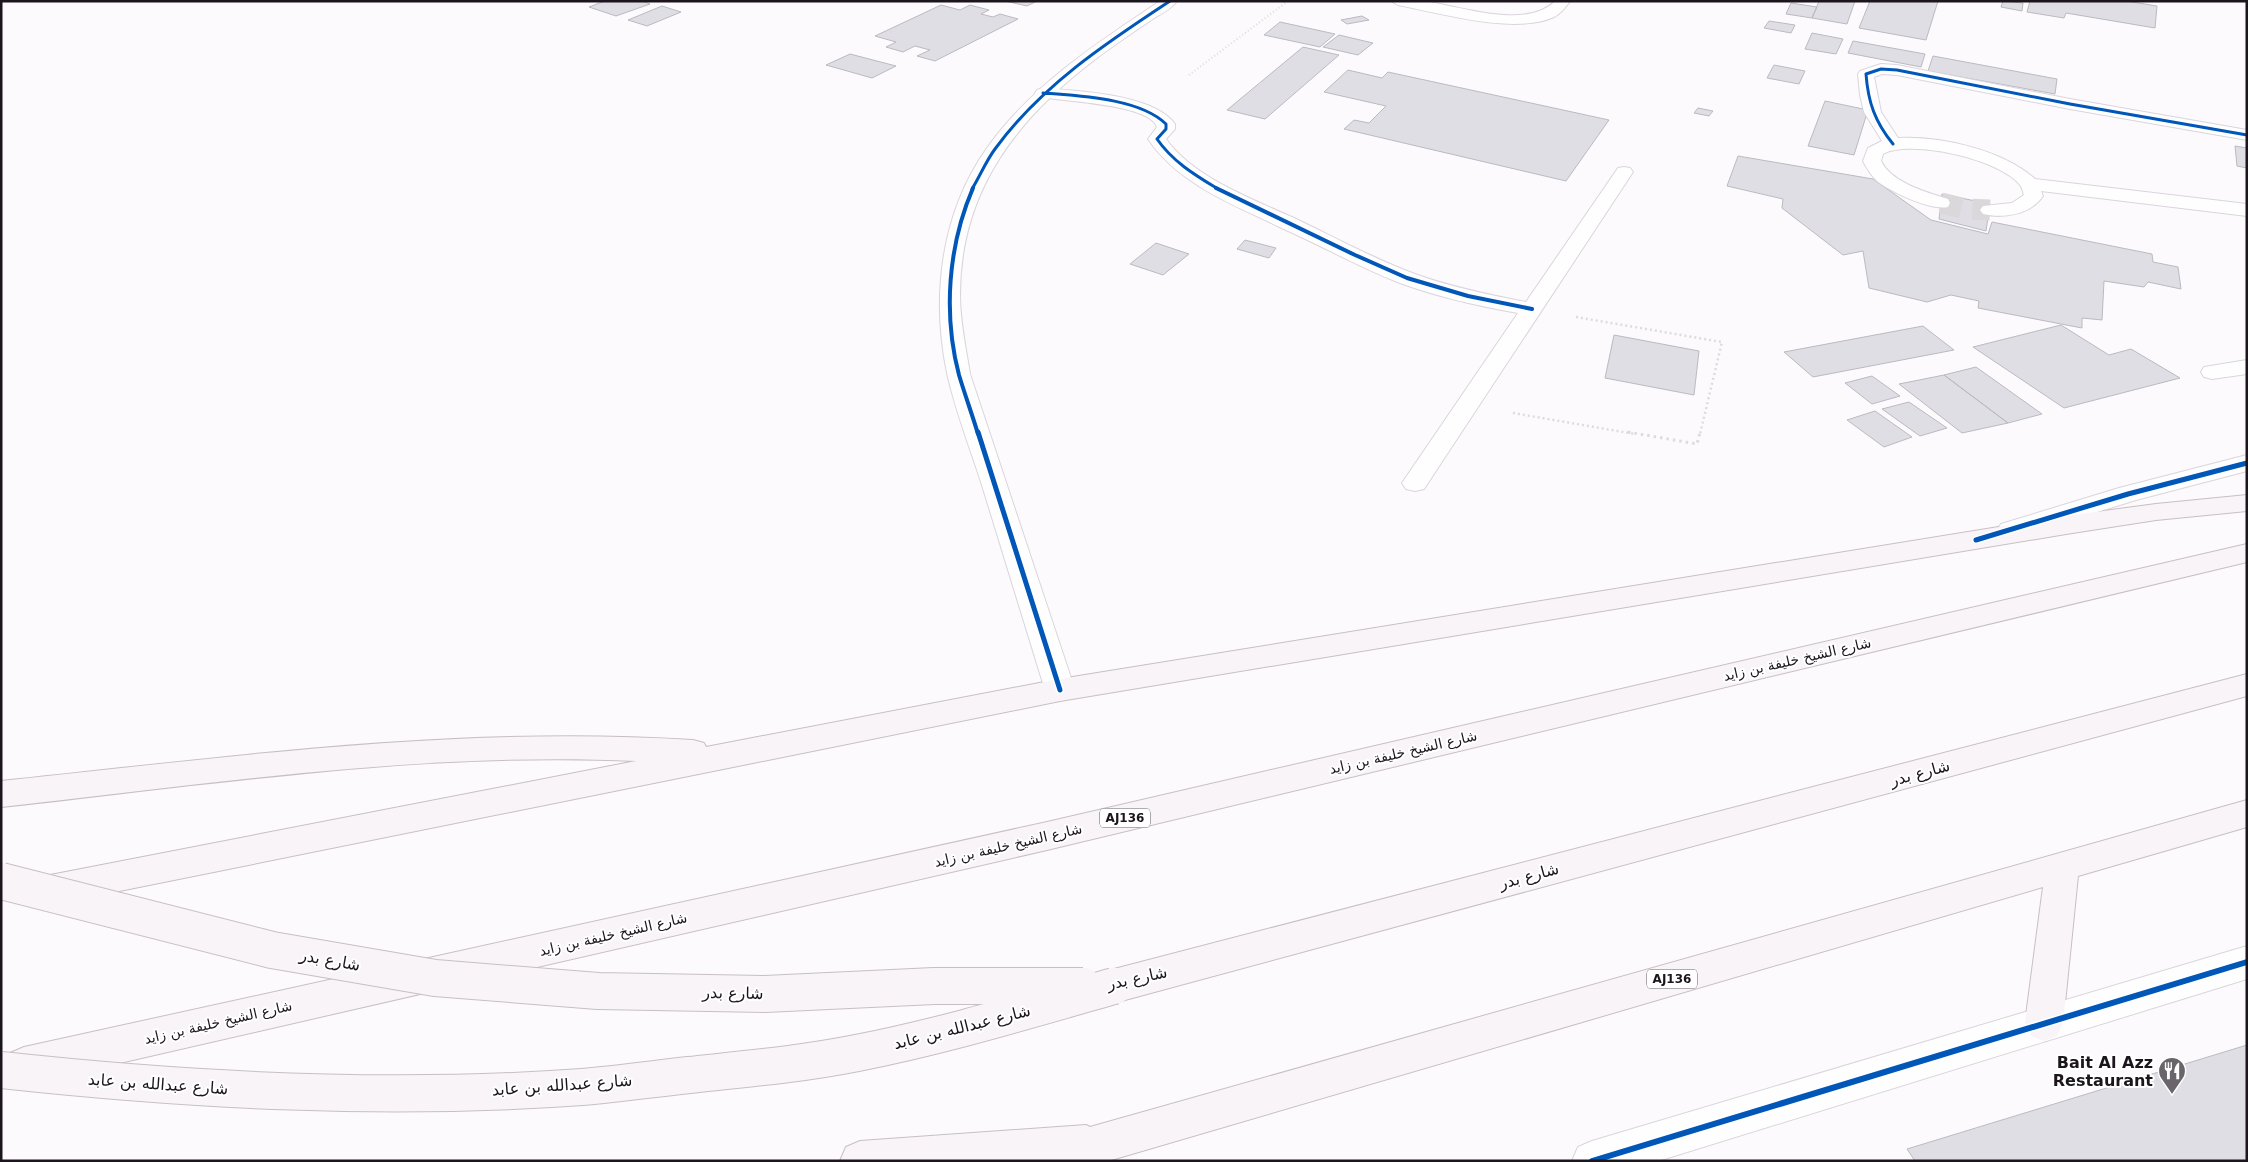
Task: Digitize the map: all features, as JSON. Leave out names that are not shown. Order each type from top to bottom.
[{"type":"main road","points":[[1,899],[1060,690],[2075,523],[2156,512],[2247,503]]},
{"type":"main road","name":"شارع الشيخ خليفة بن زايد","points":[[1,1070],[1047,836],[2247,553]]},
{"type":"main road","name":"شارع بدر","points":[[1,881],[272,950],[435,978],[598,991],[765,994],[934,986],[1114,986],[2247,685]]},
{"type":"main road","points":[[1,794],[364,756],[449,751],[552,747],[732,754]]},
{"type":"main road","name":"AJ136","points":[[860,1161],[1080,1153],[2247,813]]},
{"type":"main road","points":[[2044,1024],[2062,867]]},
{"type":"main road","name":"شارع عبدالله بن عابد","points":[[1,1070],[81,1080],[190,1088],[323,1092],[449,1092],[584,1087],[856,1053],[985,1023],[1114,986]]},
{"type":"street","points":[[1060,690],[974,426],[959,374],[951,328],[950,284],[955,244],[965,208],[979,174],[997,144],[1043,93],[1095,50],[1170,1]]},
{"type":"street","points":[[1398,1],[1512,19],[1533,18],[1549,14],[1563,1]]},
{"type":"street","points":[[1893,144],[1881,130],[1868,103],[1866,74],[1874,70],[1897,70],[2070,104],[2247,135]]},
{"type":"street","points":[[1043,93],[1098,99],[1157,115],[1166,124],[1166,129],[1157,140],[1160,146],[1179,163],[1232,196],[1368,262],[1407,278],[1450,292],[1532,309]]},
{"type":"street","points":[[1941,203],[1887,179],[1872,164],[1871,158],[1874,152],[1893,144],[1929,145],[1970,152],[2006,166],[2030,184],[2247,210]]},
{"type":"street","points":[[1415,483],[1624,172]]},
{"type":"street","points":[[1990,210],[2004,210],[2024,205],[2034,196],[2030,184]]},
{"type":"street","points":[[2212,372],[2247,367]]},
{"type":"street","points":[[1976,540],[2128,494],[2247,463]]},
{"type":"street","points":[[1592,1161],[2247,962]]},
{"type":"path","points":[[1189,75],[1288,1]]},
{"type":"path","points":[[1468,405],[1698,444],[1722,342],[1532,309]]},
{"type":"building","points":[[605,1],[642,1],[650,4],[616,16],[589,7]]},
{"type":"building","points":[[1005,1],[1037,1],[1027,6]]},
{"type":"building","points":[[1819,1],[1855,1],[1847,24],[1812,18]]},
{"type":"building","points":[[1870,1],[1938,1],[1926,40],[1859,28]]},
{"type":"building","points":[[2003,1],[2023,3],[2022,11],[2001,7]]},
{"type":"building","points":[[2030,1],[2126,1],[2157,6],[2155,28],[2066,13],[2064,18],[2027,12]]},
{"type":"building","points":[[1791,3],[1817,7],[1812,18],[1786,14]]},
{"type":"building","points":[[941,5],[960,10],[970,5],[989,10],[981,14],[993,17],[1000,14],[1018,19],[935,61],[917,56],[930,50],[915,46],[903,52],[886,47],[896,42],[875,36]]},
{"type":"building","points":[[662,6],[681,12],[647,26],[628,20]]},
{"type":"building","points":[[1362,16],[1369,20],[1347,24],[1341,20]]},
{"type":"building","points":[[1769,21],[1795,25],[1791,33],[1764,28]]},
{"type":"building","points":[[1280,22],[1335,34],[1320,47],[1264,35]]},
{"type":"building","points":[[1812,33],[1843,39],[1836,54],[1805,49]]},
{"type":"building","points":[[1339,35],[1373,43],[1358,55],[1323,47]]},
{"type":"building","points":[[1853,41],[1925,54],[1921,67],[1848,53]]},
{"type":"building","points":[[1303,47],[1339,55],[1265,119],[1227,110]]},
{"type":"building","points":[[850,54],[896,66],[872,78],[826,65]]},
{"type":"building","points":[[1933,56],[2057,79],[2055,94],[1928,71]]},
{"type":"building","points":[[1774,65],[1805,71],[1799,84],[1767,78]]},
{"type":"building","points":[[1348,70],[1382,78],[1388,72],[1609,120],[1566,181],[1344,129],[1354,120],[1369,123],[1386,106],[1324,92]]},
{"type":"building","points":[[1825,101],[1868,110],[1854,155],[1808,146]]},
{"type":"building","points":[[1698,108],[1713,111],[1709,116],[1694,113]]},
{"type":"building","points":[[2235,146],[2247,148],[2247,168],[2237,166]]},
{"type":"building","points":[[1738,156],[1873,179],[1931,220],[1988,234],[1992,222],[2152,254],[2153,262],[2178,267],[2181,289],[2148,282],[2144,287],[2104,281],[2102,320],[2082,318],[2082,328],[1978,308],[1979,301],[1951,295],[1927,302],[1869,288],[1863,251],[1843,255],[1782,208],[1783,199],[1727,186]]},
{"type":"building","points":[[1942,194],[1990,204],[1986,231],[1939,219]]},
{"type":"building","points":[[1245,240],[1276,248],[1269,258],[1237,249]]},
{"type":"building","points":[[1156,243],[1189,254],[1163,275],[1130,264]]},
{"type":"building","points":[[2061,325],[2109,355],[2131,349],[2180,378],[2064,408],[1973,347]]},
{"type":"building","points":[[1923,326],[1954,350],[1813,377],[1784,352]]},
{"type":"building","points":[[1614,335],[1699,351],[1694,395],[1605,378]]},
{"type":"building","points":[[1976,367],[2042,414],[2008,423],[1944,375]]},
{"type":"building","points":[[1944,375],[2008,423],[1962,433],[1899,384]]},
{"type":"building","points":[[1872,376],[1900,396],[1872,404],[1845,383]]},
{"type":"building","points":[[1909,402],[1947,428],[1920,436],[1882,409]]},
{"type":"building","points":[[1875,411],[1912,437],[1884,447],[1847,420]]},
{"type":"building","points":[[2247,1045],[2247,1161],[1915,1161],[1907,1149]]},
{"type":"tunnel","points":[[1941,203],[1966,209],[1990,210]]},
{"type":"cycle path","points":[[1060,690],[959,374],[950,307],[950,284],[957,233],[972,189],[994,150],[1022,116],[1055,84],[1091,55],[1170,1]]},
{"type":"cycle path","points":[[1893,144],[1876,120],[1868,95],[1866,74],[1881,69],[1897,70],[2070,104],[2247,135]]},
{"type":"cycle path","points":[[1043,93],[1109,101],[1145,110],[1158,116],[1166,124],[1166,129],[1157,139],[1166,153],[1182,166],[1223,192],[1407,278],[1468,296],[1532,309]]},
{"type":"cycle path","points":[[1976,540],[2128,494],[2247,463]]},
{"type":"cycle path","points":[[1592,1161],[2247,962]]},
{"type":"place","name":"Bait Al Azz Restaurant","points":[[2172,1095]]}]
